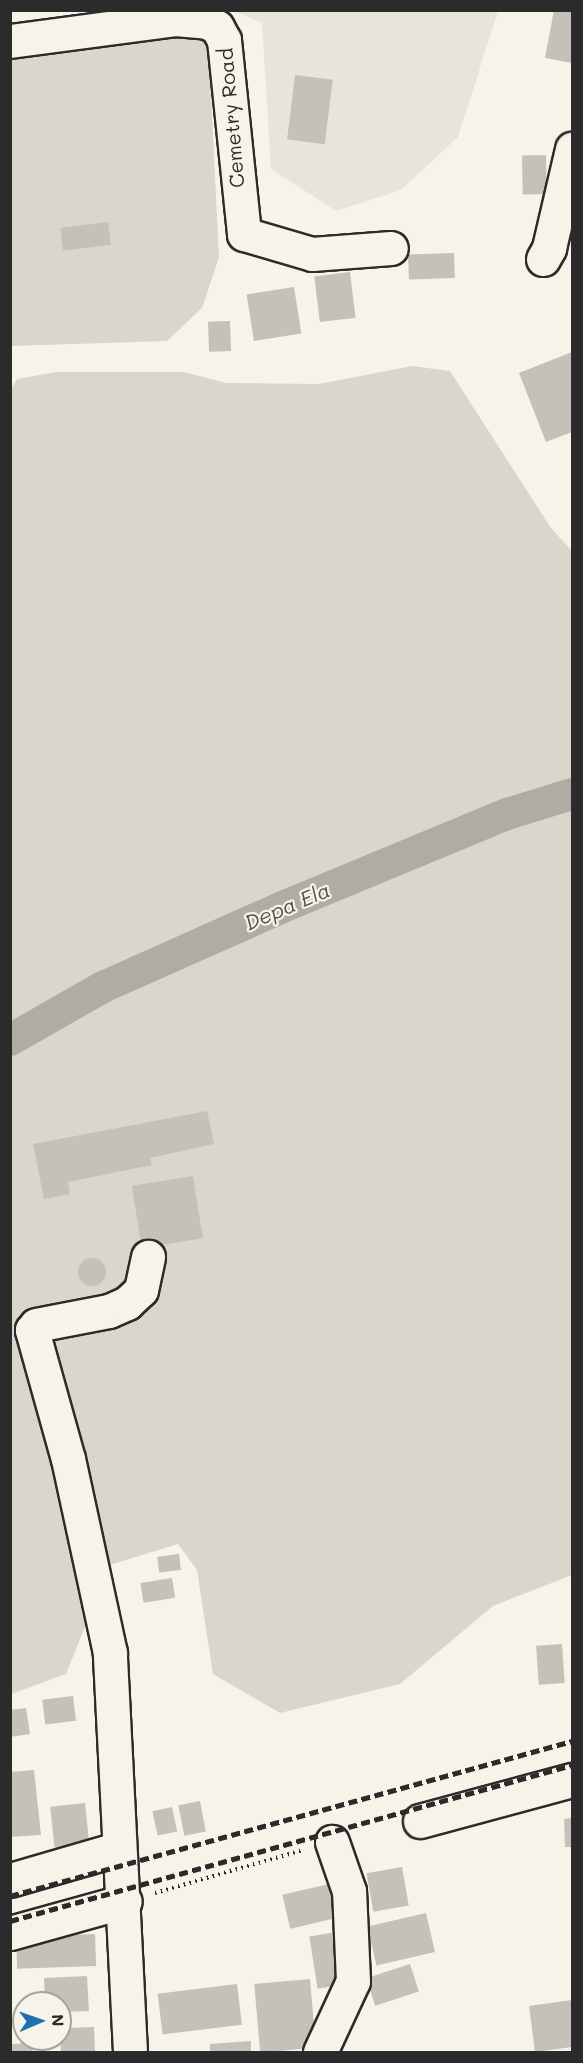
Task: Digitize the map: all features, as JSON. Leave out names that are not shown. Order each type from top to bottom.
[{"type":"street","name":"Cemetry Road","points":[[10,41],[175,19],[207,22],[217,27],[224,40],[244,234],[312,254],[391,248]]},
{"type":"street","points":[[543,259],[549,248],[573,149]]},
{"type":"street","points":[[130,2052],[125,1901],[117,1849],[110,1653],[69,1459],[32,1330],[36,1325],[109,1311],[127,1303],[141,1290],[148,1257]]},
{"type":"street","points":[[420,1821],[573,1780]]},
{"type":"street","points":[[320,2052],[353,1981],[349,1891],[332,1842]]},
{"type":"street","points":[[10,1880],[117,1849]]},
{"type":"street","points":[[10,1933],[125,1901]]},
{"type":"path","points":[[125,1901],[332,1842]]},
{"type":"shaded area","points":[[233,11],[498,11],[458,137],[401,190],[336,211],[271,169],[262,23]]},
{"type":"shaded area","points":[[177,29],[202,38],[209,55],[219,257],[202,308],[167,341],[11,346],[10,55]]},
{"type":"shaded area","points":[[412,366],[450,371],[551,528],[572,551],[572,1575],[493,1606],[400,1684],[280,1713],[213,1674],[197,1570],[178,1544],[110,1565],[66,1674],[11,1694],[10,391],[17,379],[56,372],[184,372],[226,383],[319,384]]},
{"type":"building","points":[[554,10],[572,10],[572,63],[545,58]]},
{"type":"building","points":[[295,75],[333,80],[325,144],[287,140]]},
{"type":"building","points":[[522,155],[546,155],[547,194],[523,194]]},
{"type":"building","points":[[108,222],[111,245],[63,251],[60,228]]},
{"type":"building","points":[[454,253],[455,278],[409,280],[408,255]]},
{"type":"building","points":[[350,272],[356,318],[320,322],[314,276]]},
{"type":"building","points":[[294,287],[301,333],[254,341],[247,295]]},
{"type":"building","points":[[230,321],[231,351],[209,352],[208,322]]},
{"type":"building","points":[[572,352],[572,432],[546,442],[519,373]]},
{"type":"building","points":[[207,1111],[214,1144],[150,1158],[152,1165],[68,1182],[70,1194],[44,1199],[33,1144]]},
{"type":"building","points":[[193,1176],[203,1238],[142,1248],[132,1186]]},
{"type":"building","points":[[92,1258],[102,1262],[106,1272],[102,1282],[92,1286],[82,1282],[78,1272],[82,1262]]},
{"type":"building","points":[[179,1554],[181,1570],[159,1573],[157,1557]]},
{"type":"building","points":[[172,1578],[175,1598],[144,1603],[140,1583]]},
{"type":"building","points":[[562,1644],[565,1683],[539,1685],[536,1646]]},
{"type":"building","points":[[73,1696],[76,1721],[45,1725],[42,1700]]},
{"type":"building","points":[[26,1708],[30,1734],[10,1737],[10,1710]]},
{"type":"building","points":[[34,1770],[41,1835],[10,1837],[10,1772]]},
{"type":"building","points":[[200,1801],[206,1831],[184,1836],[178,1805]]},
{"type":"building","points":[[85,1803],[89,1844],[54,1847],[50,1807]]},
{"type":"building","points":[[172,1807],[177,1831],[158,1836],[152,1811]]},
{"type":"building","points":[[572,1818],[572,1847],[565,1847],[564,1819]]},
{"type":"building","points":[[402,1867],[409,1905],[373,1912],[367,1873]]},
{"type":"building","points":[[333,1883],[341,1917],[290,1929],[282,1895]]},
{"type":"building","points":[[426,1913],[435,1952],[377,1965],[368,1926]]},
{"type":"building","points":[[337,1932],[345,1984],[318,1989],[309,1936]]},
{"type":"building","points":[[95,1934],[96,1966],[17,1969],[16,1937]]},
{"type":"building","points":[[410,1964],[419,1992],[375,2006],[366,1978]]},
{"type":"building","points":[[87,1976],[89,2011],[72,2012],[72,1991],[45,1991],[44,1978]]},
{"type":"building","points":[[310,1979],[316,2048],[260,2052],[254,1984]]},
{"type":"building","points":[[237,1984],[242,2025],[163,2034],[158,1994]]},
{"type":"building","points":[[572,2000],[572,2047],[535,2052],[529,2006]]},
{"type":"building","points":[[94,2027],[95,2052],[61,2052],[72,2051],[72,2028]]},
{"type":"building","points":[[251,2041],[251,2052],[210,2052],[210,2044]]},
{"type":"building","points":[[10,2044],[12,2044],[12,2051],[33,2052],[10,2052]]},
{"type":"waterway","name":"Depa Ela","points":[[10,1040],[103,987],[285,906],[507,814],[572,794]]},
{"type":"railway","points":[[10,1896],[572,1741]]},
{"type":"railway","points":[[10,1921],[572,1765]]}]
